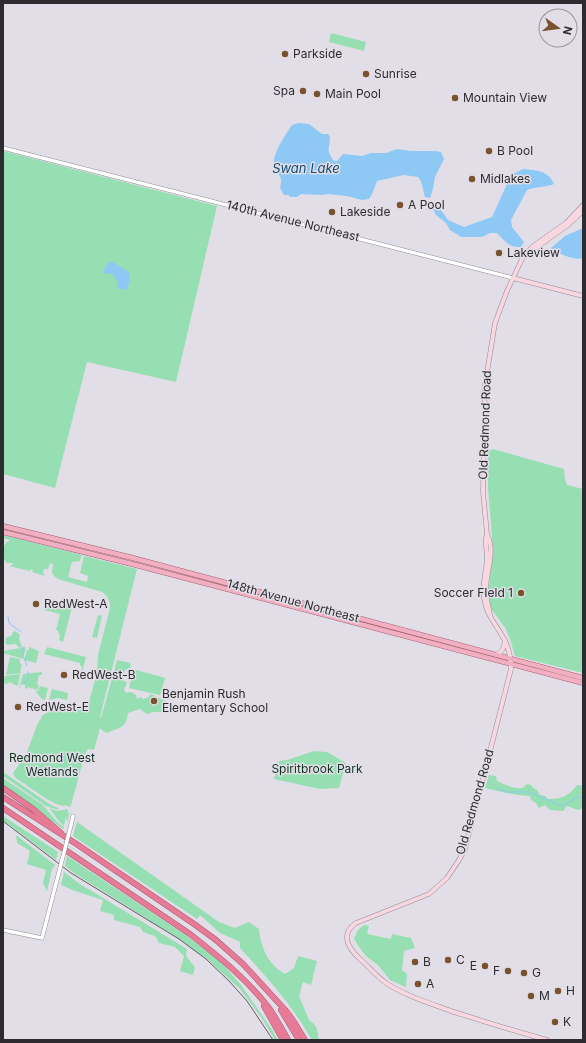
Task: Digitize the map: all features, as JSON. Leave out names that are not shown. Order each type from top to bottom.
[{"type":"highway","points":[[3,788],[33,809],[75,843]]},
{"type":"highway","points":[[3,797],[75,843],[216,940],[242,964],[273,997],[294,1022],[305,1040]]},
{"type":"highway","points":[[3,808],[190,934],[221,959],[258,995],[269,1008],[288,1040]]},
{"type":"highway","points":[[3,813],[58,846]]},
{"type":"highway","points":[[258,995],[283,1040]]},
{"type":"highway","points":[[273,997],[299,1040]]},
{"type":"main road","name":"Old Redmond Road","points":[[547,1040],[455,1012],[426,1002],[400,990],[382,980],[354,954],[347,939],[349,930],[356,922],[429,894],[447,878],[465,849],[511,674],[509,651],[505,640],[486,609],[483,590],[487,558],[485,537],[487,534],[483,492],[485,385],[495,323],[522,259],[532,247],[570,220],[583,205]]},
{"type":"main road","name":"Old Redmond Road","points":[[528,252],[568,225],[583,211]]},
{"type":"main road","name":"140th Avenue Northeast","points":[[513,278],[583,296]]},
{"type":"main road","name":"148th Avenue Northeast","points":[[3,526],[134,558],[583,678]]},
{"type":"main road","name":"148th Avenue Northeast","points":[[3,532],[132,564],[583,683]]},
{"type":"main road","points":[[496,655],[501,652],[505,640]]},
{"type":"street","name":"140th Avenue Northeast","points":[[3,148],[334,231],[513,278]]},
{"type":"street","points":[[3,930],[42,938],[73,816]]},
{"type":"green space","points":[[331,33],[366,42],[364,51],[329,42]]},
{"type":"green space","points":[[3,151],[217,206],[176,382],[87,362],[55,488],[3,474]]},
{"type":"green space","points":[[493,449],[564,469],[567,485],[583,489],[583,673],[515,656],[506,629],[492,610],[488,597],[493,548],[488,488],[488,452]]},
{"type":"green space","name":"Redmond West Wetlands","points":[[3,535],[82,555],[80,561],[72,562],[68,577],[87,582],[88,576],[80,573],[84,556],[137,569],[100,717],[101,718],[117,660],[130,663],[131,667],[125,670],[123,680],[127,683],[124,689],[126,693],[131,692],[136,695],[137,699],[141,697],[143,699],[149,697],[150,694],[168,702],[169,706],[166,712],[154,712],[147,714],[140,709],[128,713],[126,722],[122,727],[107,733],[100,728],[94,750],[88,749],[85,754],[70,807],[59,805],[47,799],[17,779],[13,773],[26,755],[37,725],[43,715],[57,709],[80,710],[89,702],[97,672],[98,655],[110,603],[102,592],[58,579],[52,573],[53,564],[50,563],[48,569],[44,569],[43,573],[45,576],[32,572],[33,570],[31,569],[30,571],[9,566],[13,563],[6,563],[3,550],[5,544],[10,540],[3,538]]},
{"type":"green space","points":[[70,598],[74,599],[63,642],[59,640],[60,636],[58,631],[55,629],[57,627],[60,614],[44,610],[46,601],[68,606]]},
{"type":"green space","points":[[98,615],[102,616],[97,638],[92,637]]},
{"type":"green space","points":[[15,631],[20,635],[19,639],[22,647],[19,648],[16,644],[7,645],[5,642],[6,638],[12,635]]},
{"type":"green space","points":[[26,647],[23,659],[3,653],[3,651]]},
{"type":"green space","points":[[29,647],[39,651],[36,663],[24,660]]},
{"type":"green space","points":[[47,647],[86,657],[82,672],[81,673],[82,667],[80,663],[44,654]]},
{"type":"green space","points":[[10,657],[20,659],[20,663],[22,665],[20,671],[22,672],[21,673],[6,675]]},
{"type":"green space","points":[[133,669],[165,678],[160,695],[129,688]]},
{"type":"green space","points":[[42,672],[42,675],[39,675],[37,684],[39,685],[37,690],[28,687],[28,689],[25,688],[25,685],[21,684],[19,688],[23,674]]},
{"type":"green space","points":[[20,674],[18,686],[9,682],[8,684],[3,683],[5,676]]},
{"type":"green space","points":[[40,686],[48,688],[45,700],[42,699],[36,692]]},
{"type":"green space","points":[[52,689],[68,693],[67,700],[58,698],[49,700]]},
{"type":"green space","name":"Spiritbrook Park","points":[[314,751],[327,752],[346,763],[339,788],[320,789],[274,779],[279,761],[287,760]]},
{"type":"green space","points":[[3,772],[51,805],[58,808],[58,810],[46,806],[3,776]]},
{"type":"green space","points":[[489,775],[496,776],[497,781],[513,787],[523,788],[527,784],[531,785],[540,795],[545,796],[548,799],[561,797],[571,792],[577,785],[583,785],[583,808],[578,810],[567,806],[563,811],[550,810],[545,805],[539,808],[536,803],[531,800],[530,796],[485,788]]},
{"type":"green space","points":[[3,778],[43,805],[57,822],[64,827],[63,829],[3,786]]},
{"type":"green space","points":[[49,808],[57,811],[68,809],[67,815],[70,811],[67,822],[66,816],[64,826],[58,820]]},
{"type":"green space","points":[[3,816],[58,852],[56,860],[3,820]]},
{"type":"green space","points":[[77,822],[219,922],[235,928],[249,922],[259,929],[266,955],[279,970],[285,974],[294,968],[298,956],[317,961],[311,985],[303,982],[299,996],[309,1020],[317,1029],[319,1040],[312,1040],[279,992],[240,948],[240,942],[220,933],[200,915],[197,919],[73,836]]},
{"type":"green space","points":[[16,835],[55,865],[52,869],[47,891],[43,883],[46,870],[27,864],[30,851],[17,843]]},
{"type":"green space","points":[[67,856],[184,934],[219,960],[241,985],[278,1040],[275,1040],[261,1017],[240,989],[207,959],[170,933],[74,873],[65,866]]},
{"type":"green space","points":[[64,872],[80,884],[187,949],[186,956],[195,967],[193,975],[180,971],[184,956],[175,947],[159,943],[155,936],[143,932],[140,927],[114,920],[114,915],[100,911],[103,900],[61,885]]},
{"type":"green space","points":[[364,925],[369,926],[367,934],[391,939],[392,934],[411,938],[415,948],[404,951],[402,970],[407,974],[406,987],[390,980],[379,966],[367,957],[361,950],[354,939],[358,930]]},
{"type":"water","name":"Swan Lake","points":[[299,123],[309,124],[322,134],[328,134],[330,137],[329,151],[334,161],[337,161],[343,154],[362,156],[371,153],[386,153],[397,149],[441,152],[444,159],[435,177],[430,198],[425,197],[421,181],[418,177],[404,175],[377,181],[369,199],[362,200],[347,196],[328,194],[301,194],[297,197],[284,195],[280,188],[280,177],[274,165],[275,155],[292,125]]},
{"type":"water","points":[[523,169],[542,172],[549,176],[554,184],[527,190],[511,220],[512,227],[524,242],[521,247],[510,245],[497,233],[490,233],[482,237],[461,237],[450,230],[446,223],[436,215],[430,204],[435,202],[448,220],[464,227],[492,217],[511,175]]},
{"type":"water","points":[[583,228],[583,258],[571,258],[550,249],[565,236]]},
{"type":"water","points":[[111,261],[129,272],[130,280],[127,290],[117,288],[117,281],[113,274],[103,273],[107,264]]},
{"type":"waterway","points":[[8,617],[9,623],[21,632]]},
{"type":"waterway","points":[[23,647],[23,655],[27,666]]},
{"type":"waterway","points":[[24,684],[28,677],[28,672]]},
{"type":"waterway","points":[[497,788],[505,792],[529,792],[562,806],[578,797],[583,797]]},
{"type":"tram line","points":[[3,821],[71,873],[179,939],[206,959],[247,1001],[273,1040]]},
{"type":"place","name":"Parkside","points":[[285,54]]},
{"type":"place","name":"Sunrise","points":[[366,74]]},
{"type":"place","name":"Spa","points":[[303,91]]},
{"type":"place","name":"Main Pool","points":[[317,94]]},
{"type":"place","name":"Mountain View","points":[[455,98]]},
{"type":"place","name":"B Pool","points":[[489,151]]},
{"type":"place","name":"Midlakes","points":[[472,179]]},
{"type":"place","name":"A Pool","points":[[400,205]]},
{"type":"place","name":"Lakeside","points":[[332,212]]},
{"type":"place","name":"Lakeview","points":[[499,253]]},
{"type":"place","name":"Soccer FIeld 1","points":[[521,593]]},
{"type":"place","name":"RedWest-A","points":[[36,604]]},
{"type":"place","name":"RedWest-B","points":[[64,675]]},
{"type":"place","name":"Benjamin Rush Elementary School","points":[[154,701]]},
{"type":"place","name":"RedWest-E","points":[[18,707]]},
{"type":"place","name":"C","points":[[448,960]]},
{"type":"place","name":"B","points":[[415,962]]},
{"type":"place","name":"E","points":[[485,966]]},
{"type":"place","name":"F","points":[[508,971]]},
{"type":"place","name":"G","points":[[524,973]]},
{"type":"place","name":"A","points":[[418,984]]},
{"type":"place","name":"H","points":[[558,991]]},
{"type":"place","name":"M","points":[[531,996]]},
{"type":"place","name":"K","points":[[555,1022]]}]
